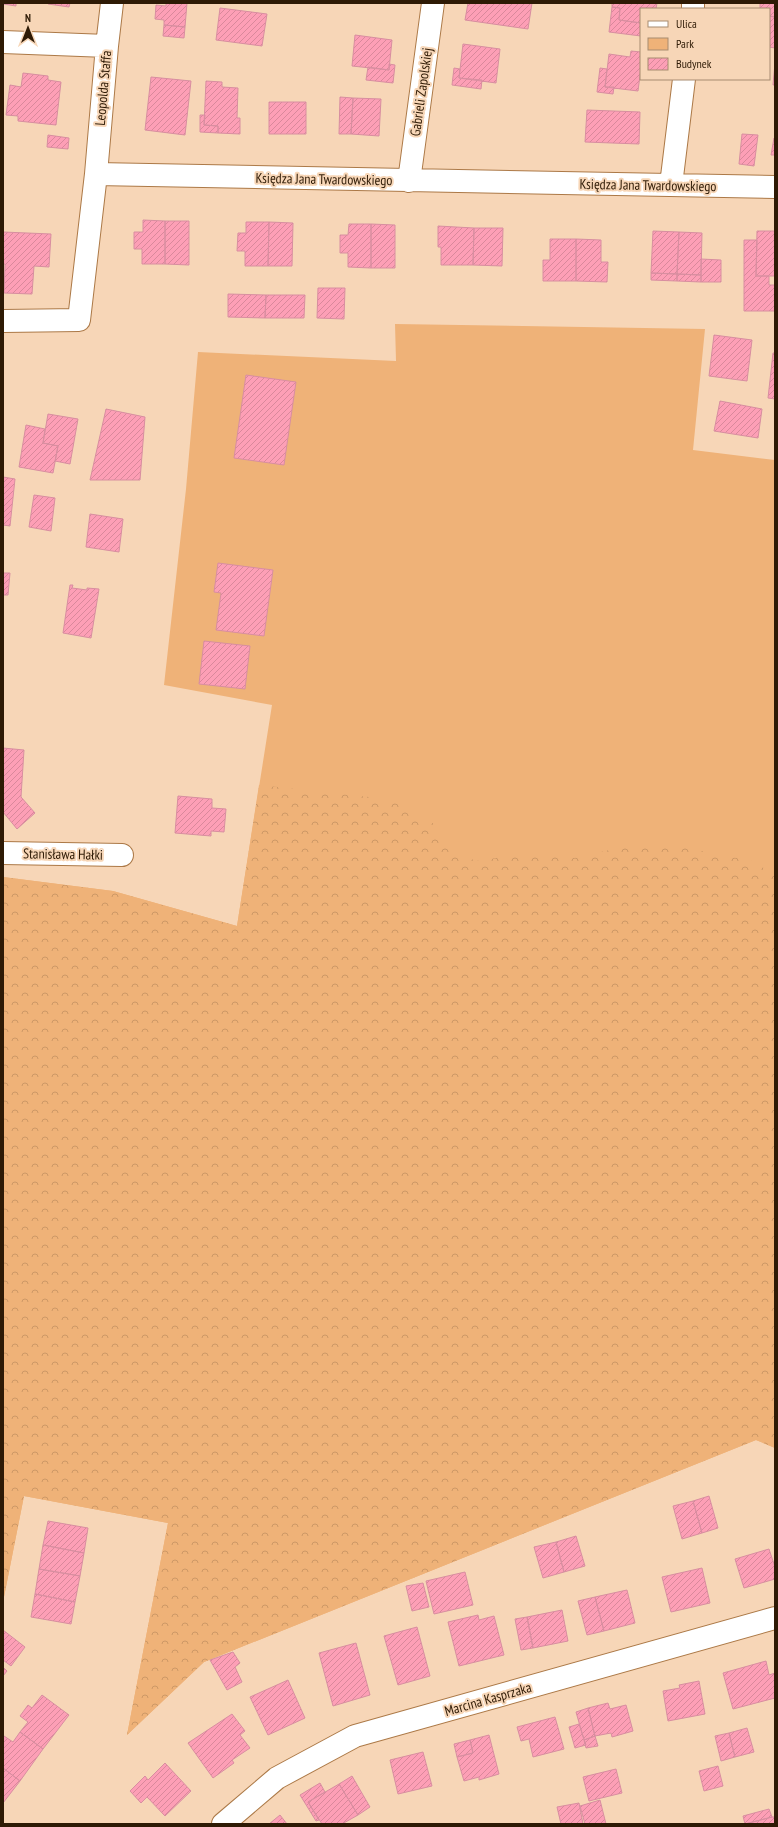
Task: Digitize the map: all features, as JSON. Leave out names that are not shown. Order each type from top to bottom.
[{"type":"street","name":"Leopolda Staffa","points":[[96,174],[112,3]]},
{"type":"street","name":"Gabrieli Zapolskiej","points":[[409,181],[433,3]]},
{"type":"street","points":[[3,42],[107,46]]},
{"type":"street","points":[[670,186],[684,80]]},
{"type":"street","points":[[3,321],[79,320],[96,174]]},
{"type":"street","name":"Księdza Jana Twardowskiego","points":[[96,174],[775,187]]},
{"type":"street","name":"Stanisława Hałki","points":[[3,853],[122,855]]},
{"type":"street","name":"Marcina Kasprzaka","points":[[223,1824],[277,1778],[355,1736],[775,1618]]},
{"type":"green space","points":[[395,324],[705,329],[693,450],[775,460],[775,1448],[756,1440],[204,1662],[127,1735],[168,1523],[24,1496],[3,1602],[3,877],[113,891],[237,926],[272,705],[164,685],[186,489],[198,352],[396,361]]},
{"type":"green space","points":[[259,785],[369,797],[403,805],[434,824],[445,840],[457,853],[476,861],[538,852],[569,859],[641,843],[672,845],[752,861],[775,875],[775,1448],[756,1440],[204,1662],[127,1735],[168,1523],[24,1496],[3,1602],[3,877],[113,891],[237,926]]},
{"type":"building","points":[[16,3],[16,6],[3,4]]},
{"type":"building","points":[[48,3],[70,3],[69,7]]},
{"type":"building","points":[[166,3],[187,3],[185,27],[164,25],[164,20],[155,19],[156,5],[166,6]]},
{"type":"building","points":[[468,3],[532,3],[528,29],[465,20]]},
{"type":"building","points":[[612,3],[657,3],[656,8],[640,8],[640,23],[619,20],[620,8],[612,7]]},
{"type":"building","points":[[760,3],[775,3],[775,17],[770,16],[770,8],[760,8]]},
{"type":"building","points":[[612,7],[620,8],[619,20],[640,23],[640,36],[609,32]]},
{"type":"building","points":[[220,8],[267,14],[262,46],[216,40]]},
{"type":"building","points":[[770,16],[775,17],[775,48],[770,47]]},
{"type":"building","points":[[164,25],[185,27],[184,38],[163,36]]},
{"type":"building","points":[[355,35],[392,40],[389,70],[352,66]]},
{"type":"building","points":[[463,44],[500,49],[496,83],[459,78]]},
{"type":"building","points":[[631,51],[640,52],[640,76],[638,91],[605,87],[609,54],[630,57]]},
{"type":"building","points":[[775,63],[775,85],[773,85]]},
{"type":"building","points":[[389,64],[395,65],[393,83],[366,80],[368,67],[389,70]]},
{"type":"building","points":[[454,68],[460,69],[459,78],[482,80],[481,89],[452,85]]},
{"type":"building","points":[[600,68],[607,69],[605,87],[614,87],[613,94],[597,92]]},
{"type":"building","points":[[23,73],[48,76],[48,80],[61,82],[56,125],[18,121],[18,116],[6,115],[10,85],[21,87]]},
{"type":"building","points":[[151,77],[191,81],[185,135],[145,130]]},
{"type":"building","points":[[206,81],[222,82],[222,87],[238,88],[237,118],[240,118],[240,134],[218,133],[218,126],[204,125]]},
{"type":"building","points":[[340,97],[353,98],[351,134],[339,134]]},
{"type":"building","points":[[353,98],[381,99],[379,136],[351,134]]},
{"type":"building","points":[[269,102],[306,102],[306,134],[269,134]]},
{"type":"building","points":[[587,110],[640,112],[639,144],[585,142]]},
{"type":"building","points":[[200,115],[205,115],[204,125],[218,126],[218,133],[200,132]]},
{"type":"building","points":[[742,134],[758,135],[754,166],[739,164]]},
{"type":"building","points":[[48,135],[69,138],[68,149],[47,147]]},
{"type":"building","points":[[774,138],[775,155],[771,155]]},
{"type":"building","points":[[143,220],[165,221],[165,264],[142,264],[142,249],[134,249],[134,232],[143,232]]},
{"type":"building","points":[[165,221],[189,221],[189,265],[165,264]]},
{"type":"building","points":[[246,222],[269,222],[268,266],[245,266],[245,251],[237,251],[238,233],[246,233]]},
{"type":"building","points":[[269,222],[293,223],[292,266],[268,266]]},
{"type":"building","points":[[349,224],[371,224],[371,268],[348,267],[348,253],[340,253],[340,235],[348,235]]},
{"type":"building","points":[[371,224],[395,225],[395,268],[371,268]]},
{"type":"building","points":[[438,226],[474,228],[473,265],[441,265],[441,247],[438,247]]},
{"type":"building","points":[[474,228],[503,228],[502,266],[473,265]]},
{"type":"building","points":[[653,231],[679,232],[677,274],[651,273]]},
{"type":"building","points":[[757,231],[775,231],[775,276],[756,276]]},
{"type":"building","points":[[3,232],[51,234],[49,267],[34,266],[32,294],[4,293],[5,264],[3,264]]},
{"type":"building","points":[[679,232],[702,233],[701,275],[677,274]]},
{"type":"building","points":[[550,239],[576,239],[576,281],[543,281],[543,260],[550,260]]},
{"type":"building","points":[[576,239],[601,240],[601,262],[608,262],[607,282],[576,281]]},
{"type":"building","points":[[744,240],[757,240],[756,276],[769,276],[769,285],[775,285],[775,311],[744,311]]},
{"type":"building","points":[[701,259],[721,260],[721,282],[701,282]]},
{"type":"building","points":[[651,273],[677,274],[677,281],[651,280]]},
{"type":"building","points":[[677,274],[701,275],[701,282],[677,281]]},
{"type":"building","points":[[318,288],[345,288],[344,319],[317,318]]},
{"type":"building","points":[[228,294],[266,295],[265,318],[228,317]]},
{"type":"building","points":[[266,295],[305,295],[304,318],[265,318]]},
{"type":"building","points":[[714,335],[752,340],[747,381],[709,376]]},
{"type":"building","points":[[773,353],[775,353],[775,399],[768,398]]},
{"type":"building","points":[[246,375],[296,382],[284,465],[234,458]]},
{"type":"building","points":[[720,401],[762,409],[758,438],[714,431]]},
{"type":"building","points":[[106,409],[145,417],[140,480],[90,480]]},
{"type":"building","points":[[48,414],[78,419],[70,464],[55,461],[58,446],[43,443]]},
{"type":"building","points":[[26,425],[45,429],[43,443],[58,446],[53,473],[19,467]]},
{"type":"building","points":[[3,477],[15,479],[10,526],[3,525]]},
{"type":"building","points":[[34,495],[55,498],[51,531],[29,527]]},
{"type":"building","points":[[90,514],[123,519],[119,552],[86,547]]},
{"type":"building","points":[[218,563],[273,570],[264,636],[216,630],[221,593],[214,592]]},
{"type":"building","points":[[3,573],[10,573],[8,595],[3,595]]},
{"type":"building","points":[[70,585],[73,585],[72,588],[87,590],[87,588],[99,589],[91,638],[63,633]]},
{"type":"building","points":[[204,641],[250,646],[245,689],[199,684]]},
{"type":"building","points":[[3,748],[24,750],[21,797],[35,813],[17,829],[3,812]]},
{"type":"building","points":[[178,796],[212,799],[212,808],[226,809],[224,832],[211,831],[211,836],[175,833]]},
{"type":"building","points":[[709,1496],[718,1528],[702,1533],[693,1501]]},
{"type":"building","points":[[693,1501],[702,1533],[682,1539],[673,1506]]},
{"type":"building","points":[[48,1521],[88,1528],[84,1553],[43,1545]]},
{"type":"building","points":[[576,1536],[585,1566],[564,1572],[556,1542]]},
{"type":"building","points":[[556,1542],[564,1572],[543,1578],[534,1547]]},
{"type":"building","points":[[43,1545],[84,1553],[80,1576],[39,1569]]},
{"type":"building","points":[[769,1549],[775,1567],[775,1579],[744,1588],[735,1559]]},
{"type":"building","points":[[702,1568],[710,1603],[671,1612],[662,1577]]},
{"type":"building","points":[[39,1569],[80,1576],[75,1602],[35,1594]]},
{"type":"building","points":[[465,1572],[473,1605],[434,1614],[426,1581]]},
{"type":"building","points":[[423,1583],[429,1607],[412,1611],[406,1586]]},
{"type":"building","points":[[627,1590],[635,1623],[604,1631],[595,1597]]},
{"type":"building","points":[[35,1594],[75,1602],[71,1624],[31,1617]]},
{"type":"building","points":[[595,1597],[604,1631],[587,1635],[578,1601]]},
{"type":"building","points":[[562,1610],[568,1641],[533,1648],[527,1617]]},
{"type":"building","points":[[478,1615],[479,1620],[494,1616],[504,1655],[459,1666],[448,1622]]},
{"type":"building","points":[[527,1617],[533,1648],[521,1650],[515,1619]]},
{"type":"building","points":[[417,1627],[430,1676],[398,1685],[384,1636]]},
{"type":"building","points":[[3,1630],[25,1647],[11,1666],[3,1660]]},
{"type":"building","points":[[356,1643],[370,1695],[333,1706],[319,1653]]},
{"type":"building","points":[[233,1652],[240,1663],[235,1667],[242,1682],[227,1690],[210,1660]]},
{"type":"building","points":[[766,1661],[769,1675],[775,1673],[775,1698],[733,1709],[723,1673]]},
{"type":"building","points":[[3,1667],[7,1671],[3,1676]]},
{"type":"building","points":[[288,1680],[305,1718],[268,1735],[250,1697]]},
{"type":"building","points":[[699,1681],[705,1714],[668,1721],[663,1691],[680,1688],[679,1685]]},
{"type":"building","points":[[42,1695],[69,1715],[43,1749],[20,1732],[28,1722],[20,1716],[28,1705],[32,1708]]},
{"type":"building","points":[[608,1703],[610,1709],[626,1705],[633,1731],[612,1737],[611,1733],[595,1736],[588,1708]]},
{"type":"building","points":[[588,1708],[595,1736],[584,1740],[576,1712]]},
{"type":"building","points":[[232,1714],[245,1731],[240,1735],[250,1748],[232,1760],[234,1763],[213,1778],[188,1743]]},
{"type":"building","points":[[555,1717],[564,1749],[533,1757],[529,1739],[521,1741],[517,1727]]},
{"type":"building","points":[[579,1724],[586,1745],[575,1748],[569,1727]]},
{"type":"building","points":[[747,1728],[754,1752],[735,1757],[729,1733]]},
{"type":"building","points":[[20,1732],[43,1749],[20,1781],[3,1768],[3,1737],[4,1736],[13,1742]]},
{"type":"building","points":[[729,1733],[735,1757],[721,1761],[715,1736]]},
{"type":"building","points":[[489,1735],[499,1774],[479,1780],[479,1777],[464,1781],[457,1757],[473,1753],[470,1740]]},
{"type":"building","points":[[595,1736],[598,1746],[586,1748],[584,1740]]},
{"type":"building","points":[[470,1740],[473,1753],[457,1757],[454,1744]]},
{"type":"building","points":[[423,1752],[432,1786],[398,1794],[390,1760]]},
{"type":"building","points":[[165,1763],[191,1791],[165,1816],[147,1797],[141,1803],[130,1791],[145,1776],[148,1780]]},
{"type":"building","points":[[718,1766],[723,1786],[704,1791],[699,1771]]},
{"type":"building","points":[[3,1768],[20,1781],[3,1803]]},
{"type":"building","points":[[616,1769],[622,1793],[589,1801],[583,1777]]},
{"type":"building","points":[[352,1776],[370,1807],[358,1815],[339,1784]]},
{"type":"building","points":[[320,1783],[325,1792],[308,1802],[319,1820],[316,1821],[300,1795]]},
{"type":"building","points":[[339,1784],[358,1815],[342,1824],[322,1824],[308,1802]]},
{"type":"building","points":[[600,1800],[606,1824],[585,1824],[580,1806]]},
{"type":"building","points":[[579,1803],[583,1824],[561,1824],[557,1807]]},
{"type":"building","points":[[769,1809],[772,1817],[745,1824],[743,1816]]},
{"type":"building","points":[[280,1815],[287,1824],[269,1824]]},
{"type":"building","points":[[775,1817],[775,1824],[745,1824]]}]
